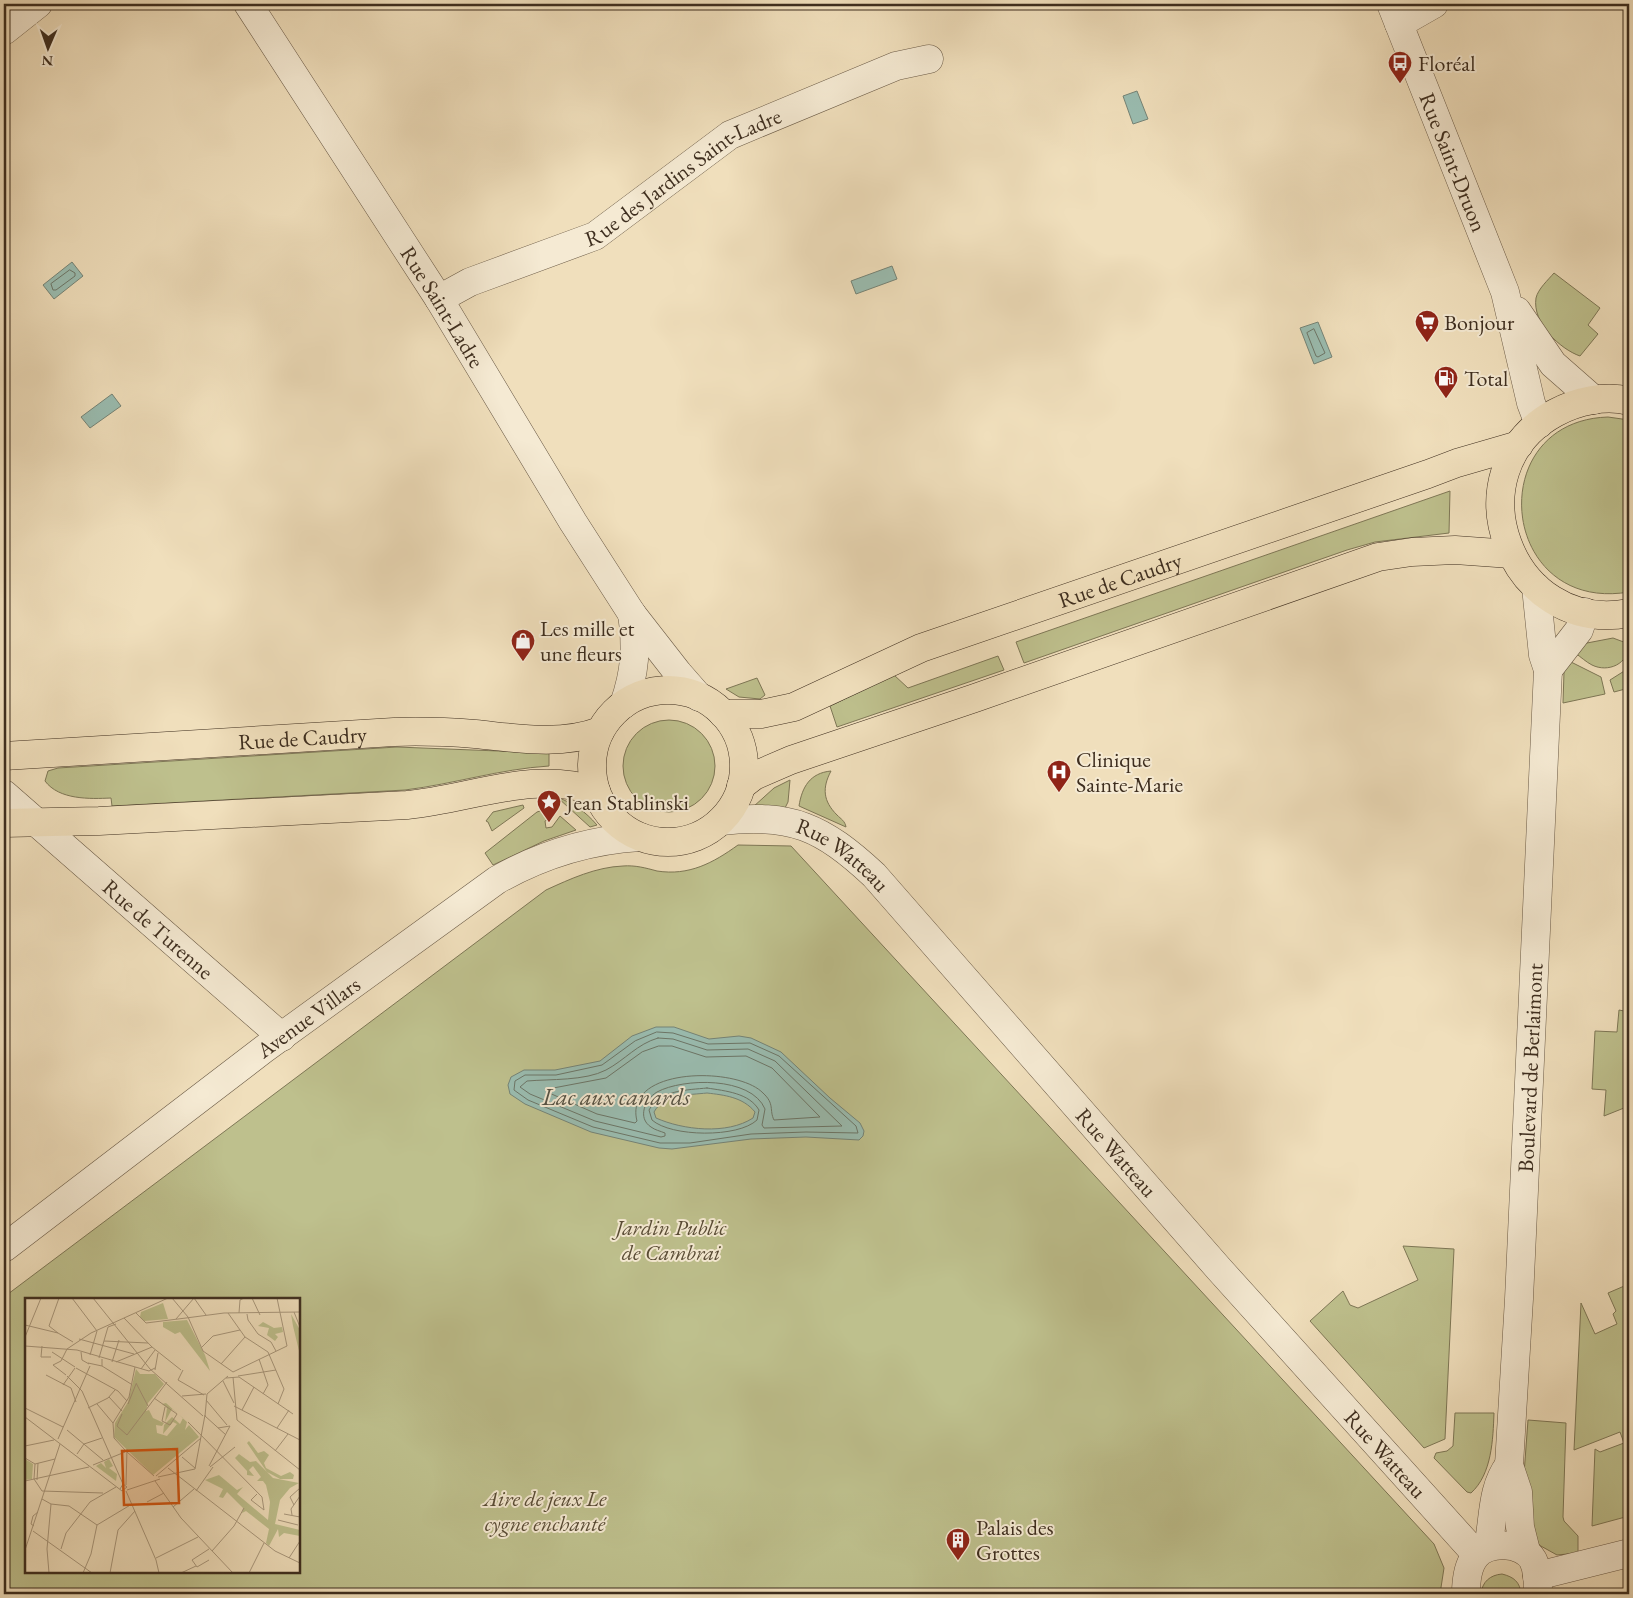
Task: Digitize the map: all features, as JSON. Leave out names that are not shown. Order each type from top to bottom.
[{"type":"main road","points":[[1629,401],[1594,400],[1562,409],[1539,424],[1519,445],[1506,471],[1500,504],[1502,527],[1511,554],[1521,572],[1536,588],[1559,603],[1585,612],[1612,615],[1629,612]]},
{"type":"main road","name":"Rue de Caudry","points":[[723,714],[761,714],[794,707],[921,648],[1457,463],[1519,445]]},
{"type":"main road","points":[[742,786],[759,774],[791,760],[975,698],[1378,557],[1412,552],[1454,550],[1511,554]]},
{"type":"main road","points":[[661,691],[680,691],[699,697],[723,714],[737,733],[742,748],[744,771],[742,786],[735,801],[721,821],[699,836],[683,841],[657,841],[640,837],[613,818],[596,791],[592,760],[600,731],[610,716],[624,704],[641,695],[661,691]]},
{"type":"main road","name":"Rue de Caudry","points":[[4,756],[394,732],[425,731],[556,739],[581,737],[600,731]]},
{"type":"main road","points":[[4,823],[99,821],[408,806],[454,799],[506,786],[540,782],[570,784],[596,791]]},
{"type":"street","points":[[4,31],[38,4]]},
{"type":"street","name":"Rue Saint-Ladre","points":[[248,4],[438,299],[568,515],[632,614],[699,697]]},
{"type":"street","points":[[1395,14],[1434,4]]},
{"type":"street","name":"Rue Saint-Druon","points":[[1395,14],[1505,292],[1539,424]]},
{"type":"street","name":"Rue des Jardins Saint-Ladre","points":[[438,299],[470,282],[595,236],[730,135],[896,66],[929,59]]},
{"type":"street","name":"Rue Saint-Druon","points":[[1505,292],[1553,364],[1594,400]]},
{"type":"street","name":"Boulevard de Berlaimont","points":[[1536,588],[1542,655],[1548,670],[1509,1465],[1518,1492],[1520,1527],[1526,1551],[1532,1559],[1537,1585]]},
{"type":"street","points":[[1548,670],[1579,630],[1585,612]]},
{"type":"street","name":"Rue Saint-Ladre","points":[[624,704],[635,659],[636,639],[632,614]]},
{"type":"street","name":"Rue de Turenne","points":[[4,794],[282,1037]]},
{"type":"street","name":"Rue Watteau","points":[[721,821],[766,818],[798,823],[832,841],[874,875],[1219,1269],[1482,1551]]},
{"type":"street","name":"Avenue Villars","points":[[4,1248],[282,1037],[504,876],[559,852],[608,840],[640,837]]},
{"type":"street","name":"Boulevard de Berlaimont","points":[[1466,1594],[1468,1573],[1482,1551],[1492,1528],[1496,1492],[1509,1465]]},
{"type":"street","points":[[1482,1551],[1503,1546],[1526,1551]]},
{"type":"street","points":[[1537,1585],[1629,1553]]},
{"type":"green space","points":[[1554,273],[1600,308],[1588,325],[1598,334],[1580,356],[1564,348],[1556,341],[1538,317],[1536,307],[1537,295]]},
{"type":"green space","points":[[1608,417],[1629,420],[1629,592],[1586,591],[1553,574],[1532,547],[1522,514],[1525,480],[1539,449],[1567,427]]},
{"type":"green space","points":[[1450,491],[1449,533],[1375,542],[1347,550],[1024,663],[1016,642]]},
{"type":"green space","points":[[1613,638],[1629,644],[1628,651],[1622,662],[1611,667],[1598,667],[1590,664],[1575,653],[1587,643]]},
{"type":"green space","points":[[998,656],[1004,670],[837,727],[830,706],[894,675],[908,688]]},
{"type":"green space","points":[[1569,661],[1601,677],[1605,694],[1563,703],[1564,672]]},
{"type":"green space","points":[[1629,668],[1629,688],[1614,692],[1610,680]]},
{"type":"green space","points":[[757,678],[765,695],[760,699],[739,697],[726,689]]},
{"type":"green space","points":[[669,720],[687,723],[702,733],[712,748],[715,766],[712,784],[702,799],[687,809],[669,812],[651,809],[636,799],[626,784],[623,766],[626,748],[636,733],[651,723]]},
{"type":"green space","points":[[397,747],[549,753],[549,766],[513,770],[405,790],[112,806],[111,798],[85,798],[66,795],[58,792],[45,781],[48,771],[58,768]]},
{"type":"green space","points":[[831,771],[826,783],[825,794],[832,810],[844,822],[846,827],[799,806],[802,793],[808,782],[824,772]]},
{"type":"green space","points":[[790,780],[788,802],[783,812],[753,807],[774,788]]},
{"type":"green space","points":[[557,797],[579,808],[597,825],[590,827]]},
{"type":"green space","points":[[523,805],[524,808],[492,831],[486,821],[493,812]]},
{"type":"green space","points":[[549,808],[556,812],[545,821],[546,828],[552,827],[560,816],[576,830],[544,841],[493,865],[485,853],[537,812]]},
{"type":"green space","name":"Jardin Public de Cambrai","points":[[738,845],[791,846],[1434,1544],[1444,1568],[1440,1594],[4,1594],[4,1297],[546,890],[583,874],[613,867],[632,866],[657,871],[680,872],[700,867]]},
{"type":"green space","points":[[1626,979],[1629,979],[1629,1106],[1604,1116],[1606,1090],[1592,1089],[1595,1031],[1617,1032],[1619,1010],[1624,1011]]},
{"type":"green space","points":[[1403,1246],[1454,1249],[1445,1439],[1424,1448],[1310,1321],[1343,1291],[1350,1305],[1358,1308],[1418,1280]]},
{"type":"green space","points":[[1629,1284],[1629,1516],[1592,1526],[1595,1449],[1600,1452],[1624,1443],[1620,1432],[1574,1450],[1581,1303],[1595,1334],[1617,1324],[1613,1314],[1616,1311],[1608,1293]]},
{"type":"green space","points":[[1455,1413],[1494,1413],[1490,1456],[1483,1476],[1471,1493],[1467,1492],[1434,1458],[1436,1453],[1447,1451],[1453,1446]]},
{"type":"green space","points":[[1528,1420],[1566,1423],[1563,1517],[1564,1521],[1578,1536],[1578,1553],[1557,1555],[1539,1545],[1522,1501]]},
{"type":"green space","points":[[1502,1574],[1516,1581],[1521,1594],[1481,1594],[1487,1580]]},
{"type":"water","points":[[1137,91],[1148,119],[1133,124],[1123,96]]},
{"type":"water","points":[[72,262],[83,276],[54,299],[43,285]]},
{"type":"water","points":[[892,266],[897,279],[856,294],[851,281]]},
{"type":"water","points":[[1318,322],[1332,357],[1314,364],[1300,328]]},
{"type":"water","points":[[112,394],[121,406],[90,428],[81,417]]},
{"type":"water","name":"Lac aux canards","points":[[656,1027],[674,1027],[709,1039],[739,1036],[751,1038],[781,1052],[860,1123],[864,1131],[863,1136],[859,1140],[806,1137],[751,1139],[672,1149],[659,1148],[591,1132],[525,1104],[510,1094],[508,1085],[511,1077],[524,1070],[555,1070],[600,1061],[632,1036]],"holes":[[[707,1093],[726,1096],[745,1103],[755,1112],[753,1118],[731,1127],[718,1129],[692,1128],[656,1118],[654,1112],[658,1106],[670,1099],[678,1096]]]},
{"type":"place","name":"Floréal","points":[[1400,84]]},
{"type":"place","name":"Bonjour","points":[[1427,343]]},
{"type":"place","name":"Total","points":[[1446,399]]},
{"type":"place","name":"Les mille et une fleurs","points":[[523,662]]},
{"type":"place","name":"Clinique Sainte-Marie","points":[[1059,793]]},
{"type":"place","name":"Jean Stablinski","points":[[549,823]]},
{"type":"place","name":"Palais des Grottes","points":[[958,1561]]},
{"type":"park label","name":"Aire de jeux Le cygne enchanté","points":[[545,1510]]}]
